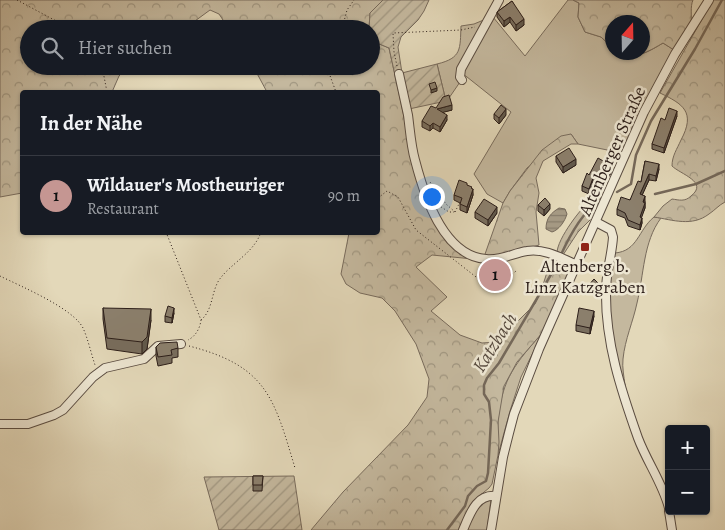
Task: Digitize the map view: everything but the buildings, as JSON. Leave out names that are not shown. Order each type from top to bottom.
[{"type":"street","points":[[462,80],[460,77],[461,69],[499,0]]},
{"type":"street","name":"Altenberger Straße","points":[[491,530],[503,457],[514,414],[540,349],[644,112],[675,54],[709,0]]},
{"type":"street","points":[[399,74],[415,159],[421,178],[439,224],[458,248],[476,257],[486,259],[497,259],[528,250],[541,250],[577,265]]},
{"type":"street","points":[[596,222],[611,230],[613,237],[606,287],[606,304],[609,340],[614,362],[638,438],[648,463],[665,495]]},
{"type":"street","points":[[0,424],[28,424],[54,415],[63,410],[105,368],[144,359],[158,346],[181,344]]},
{"type":"street","points":[[463,530],[477,503],[483,497],[489,495],[496,496]]},
{"type":"street","points":[[670,515],[672,530]]},
{"type":"path","points":[[17,0],[54,20]]},
{"type":"path","points":[[344,20],[347,10],[354,0]]},
{"type":"path","points":[[399,74],[394,52],[394,33],[461,30],[487,22]]},
{"type":"path","points":[[104,75],[107,90]]},
{"type":"path","points":[[330,75],[335,90]]},
{"type":"path","points":[[421,178],[424,178],[431,184],[446,204],[455,212]]},
{"type":"path","points":[[380,196],[387,191],[398,197],[416,230],[485,284],[494,284],[507,280],[516,271]]},
{"type":"path","points":[[455,212],[459,204]]},
{"type":"path","points":[[440,205],[449,212],[455,212]]},
{"type":"path","points":[[167,235],[201,320]]},
{"type":"path","points":[[181,344],[192,338],[198,330],[201,320],[206,316],[210,308],[219,280],[254,245],[259,235]]},
{"type":"path","points":[[0,276],[63,309],[82,326],[98,373]]},
{"type":"path","points":[[181,344],[207,351],[232,361],[248,372],[264,388],[275,407],[295,468]]},
{"type":"green space","points":[[0,0],[383,0],[370,13],[370,20],[223,20],[219,14],[210,10],[196,20],[20,20],[20,75],[120,75],[113,90],[20,90],[20,193],[0,197]]},
{"type":"green space","points":[[383,0],[429,0],[418,20],[401,37],[398,47],[402,73],[395,75],[389,48],[380,44],[380,20],[370,20],[370,13]]},
{"type":"green space","points":[[568,0],[579,3],[578,17],[585,32],[601,37],[605,41],[605,60],[650,60],[650,50],[663,43],[674,50],[639,113],[622,153],[578,144],[571,134],[527,168],[503,203],[487,194],[474,174],[511,112],[462,73],[493,17],[525,56]]},
{"type":"green space","points":[[573,0],[693,0],[691,23],[674,50],[663,43],[650,50],[650,15],[605,15],[605,41],[601,37],[585,32],[578,17],[579,3]]},
{"type":"green space","points":[[713,0],[725,0],[725,202],[703,218],[696,220],[682,222],[654,217],[672,199],[686,199],[696,191],[695,182],[672,166],[687,122],[685,110],[681,105],[660,93]]},
{"type":"green space","points":[[486,19],[459,67],[460,82],[446,101],[437,64],[451,59],[458,51],[460,47],[461,26],[474,24]]},
{"type":"green space","points":[[380,44],[389,48],[408,135],[433,218],[473,259],[432,255],[416,267],[447,297],[431,311],[460,335],[482,343],[497,342],[535,304],[550,263],[553,261],[563,264],[569,271],[543,332],[517,362],[504,386],[498,422],[498,455],[492,484],[478,497],[461,530],[311,530],[343,492],[408,425],[427,397],[429,379],[416,344],[395,311],[382,298],[360,293],[346,284],[341,274],[349,235],[380,235],[380,90],[266,90],[258,75],[380,75]]},
{"type":"green space","points":[[437,64],[446,101],[409,109],[402,73]]},
{"type":"green space","points":[[571,134],[578,144],[571,144],[543,161],[536,178],[539,193],[536,212],[539,245],[499,257],[484,257],[503,203],[510,191],[542,150],[561,136]]},
{"type":"green space","points":[[594,197],[601,197],[591,219],[578,232],[563,255],[557,253],[561,240],[571,223]]},
{"type":"green space","points":[[654,217],[661,218],[655,227],[647,248],[637,303],[625,344],[623,372],[625,385],[617,363],[610,327],[610,276],[615,253],[629,248]]},
{"type":"green space","points":[[543,332],[521,377],[498,455],[498,420],[500,405],[507,382],[518,362]]},
{"type":"green space","points":[[294,476],[302,530],[219,530],[204,477]]},
{"type":"green space","points":[[491,499],[487,530],[465,530],[469,520],[482,501]]},
{"type":"shaded area","points":[[559,208],[565,209],[567,214],[561,225],[552,232],[546,229],[547,222],[551,214]]},
{"type":"waterway","name":"Katzbach","points":[[617,192],[631,184],[636,155],[651,121],[695,49],[722,0]]},
{"type":"waterway","points":[[655,194],[696,184],[725,171]]},
{"type":"waterway","name":"Katzbach","points":[[447,530],[465,506],[468,496],[477,486],[486,481],[491,420],[489,402],[484,394],[484,385],[487,378],[499,363],[556,266],[578,223],[590,208],[597,203]]},
{"type":"place","name":"Altenberg b. Linz Katzgraben","points":[[585,247]]},
{"type":"place","name":"Wildauer's Mostheuriger","points":[[495,275]]}]
